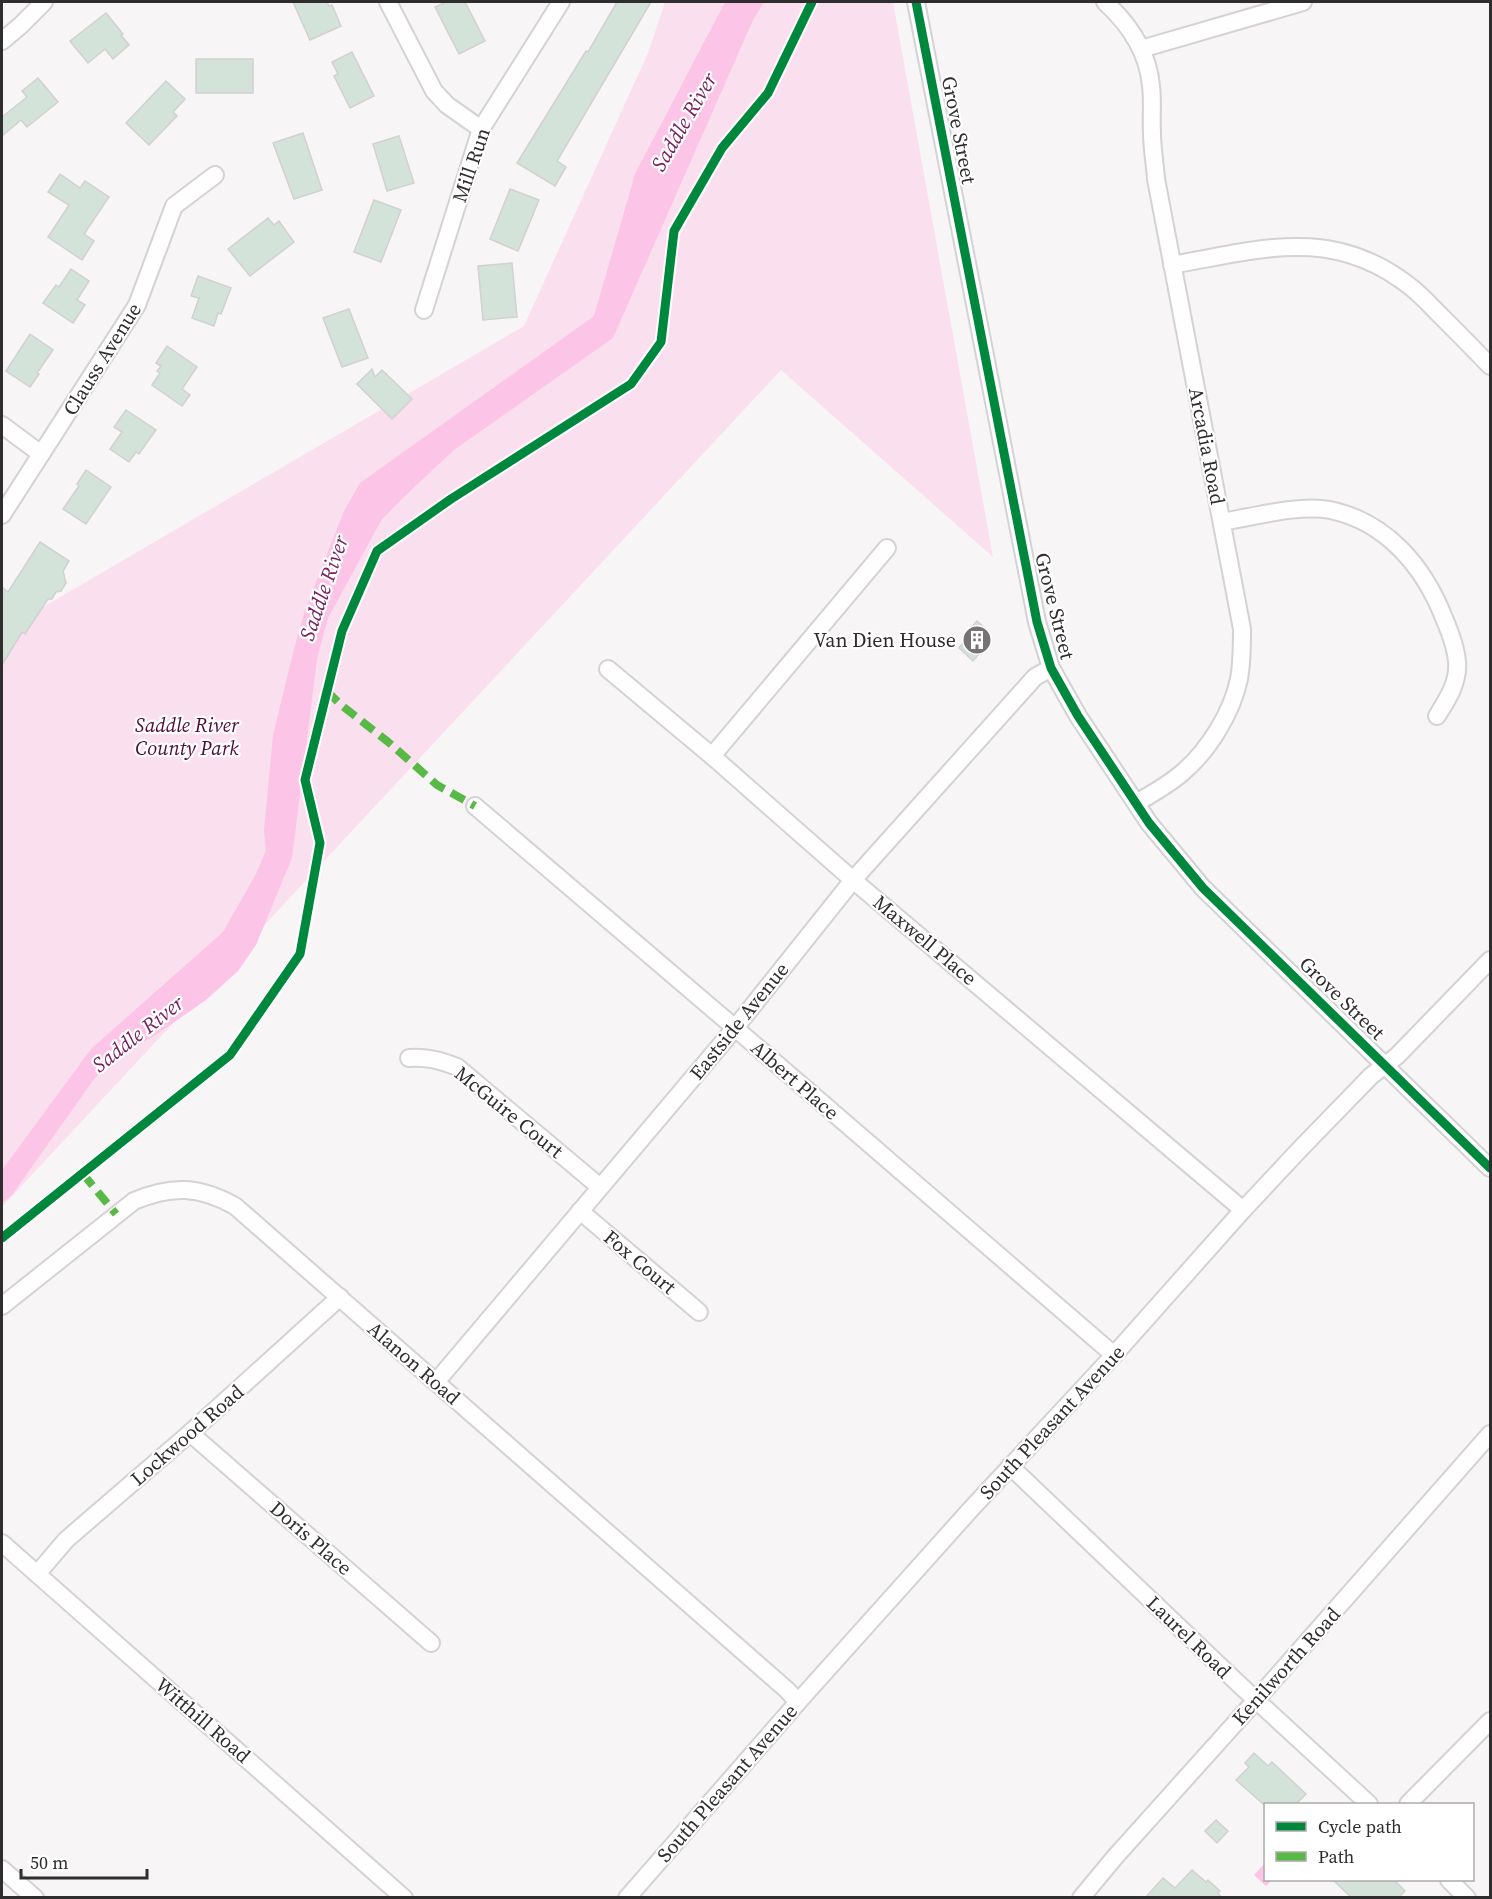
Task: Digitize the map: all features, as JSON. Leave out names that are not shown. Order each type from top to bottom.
[{"type":"street","points":[[2,41],[44,2]]},
{"type":"street","points":[[388,2],[434,91],[447,105],[481,129]]},
{"type":"street","name":"Mill Run","points":[[424,310],[481,129],[561,2]]},
{"type":"street","name":"Grove Street","points":[[916,2],[1035,612],[1051,668],[1078,716],[1149,823],[1203,888],[1491,1168]]},
{"type":"street","name":"Arcadia Road","points":[[1105,2],[1125,23],[1142,49],[1148,68],[1156,179],[1242,629],[1242,657],[1238,681],[1226,716],[1217,732],[1184,771],[1162,788],[1136,803]]},
{"type":"street","points":[[1142,49],[1303,2]]},
{"type":"street","name":"Clauss Avenue","points":[[2,515],[138,305],[174,206],[215,175]]},
{"type":"street","points":[[1172,265],[1266,248],[1291,246],[1320,247],[1345,252],[1394,274],[1414,290],[1491,366]]},
{"type":"street","points":[[2,425],[41,454]]},
{"type":"street","points":[[1222,522],[1307,508],[1328,510],[1353,516],[1373,526],[1395,543],[1420,570],[1451,634],[1457,663],[1454,682],[1452,691],[1437,716]]},
{"type":"street","points":[[712,756],[887,548]]},
{"type":"street","name":"Eastside Avenue","points":[[436,1382],[735,1028],[854,880],[1035,677],[1051,668]]},
{"type":"street","name":"Maxwell Place","points":[[608,669],[1243,1210]]},
{"type":"street","name":"Albert Place","points":[[475,806],[1114,1355]]},
{"type":"street","name":"South Pleasant Avenue","points":[[627,1898],[798,1702],[1243,1210],[1371,1076],[1397,1056],[1491,960]]},
{"type":"street","name":"McGuire Court","points":[[409,1058],[426,1057],[442,1060],[457,1067],[600,1187]]},
{"type":"street","name":"Alanon Road","points":[[2,1306],[134,1201],[152,1193],[173,1189],[194,1190],[217,1196],[235,1206],[340,1297],[798,1702]]},
{"type":"street","name":"Fox Court","points":[[580,1211],[699,1312]]},
{"type":"street","name":"Lockwood Road","points":[[37,1574],[66,1540],[190,1433],[340,1297]]},
{"type":"street","name":"Doris Place","points":[[190,1433],[431,1643]]},
{"type":"street","name":"Kenilworth Road","points":[[1082,1898],[1115,1857],[1491,1434]]},
{"type":"street","name":"Laurel Road","points":[[1010,1466],[1256,1700],[1369,1803]]},
{"type":"street","name":"Witthill Road","points":[[2,1543],[405,1898]]},
{"type":"street","points":[[1409,1803],[1491,1721]]},
{"type":"street","points":[[2,1869],[35,1898]]},
{"type":"street","points":[[1450,1881],[1467,1898]]},
{"type":"green space","name":"Saddle River County Park","points":[[665,2],[893,2],[993,557],[781,370],[2,1207],[2,631],[524,326],[648,53]]},
{"type":"water","name":"Saddle River","points":[[725,2],[764,2],[753,20],[613,338],[454,450],[407,494],[382,519],[328,618],[317,659],[292,858],[256,945],[238,971],[206,1000],[111,1062],[94,1079],[12,1195],[2,1203],[2,1170],[91,1049],[223,932],[256,874],[266,850],[264,830],[273,735],[293,653],[305,610],[344,511],[360,483],[594,316],[635,174]]},
{"type":"water","points":[[1264,1864],[1264,1881],[1271,1881],[1266,1886],[1254,1875]]},
{"type":"building","points":[[293,2],[327,2],[329,6],[332,5],[341,26],[310,40]]},
{"type":"building","points":[[446,2],[465,2],[485,41],[459,54],[435,7]]},
{"type":"building","points":[[617,2],[651,2],[557,161],[566,167],[555,186],[517,163]]},
{"type":"building","points":[[106,13],[129,45],[113,59],[105,49],[88,63],[70,41]]},
{"type":"building","points":[[352,52],[374,96],[350,108],[334,76],[338,74],[332,62]]},
{"type":"building","points":[[196,59],[253,59],[253,93],[196,93]]},
{"type":"building","points":[[38,78],[58,102],[27,127],[21,120],[2,136],[2,117],[27,97],[22,91]]},
{"type":"building","points":[[166,81],[185,99],[173,112],[177,116],[149,145],[126,123]]},
{"type":"building","points":[[303,133],[322,190],[294,199],[273,143]]},
{"type":"building","points":[[399,136],[414,183],[387,191],[373,144]]},
{"type":"building","points":[[60,174],[80,188],[85,181],[109,197],[84,234],[94,241],[82,260],[48,237],[69,205],[48,192]]},
{"type":"building","points":[[510,189],[539,200],[518,251],[490,239]]},
{"type":"building","points":[[374,200],[401,210],[381,262],[354,252]]},
{"type":"building","points":[[268,218],[274,225],[279,221],[294,242],[250,276],[228,249]]},
{"type":"building","points":[[512,263],[517,317],[483,320],[478,266]]},
{"type":"building","points":[[71,269],[89,281],[77,300],[85,305],[73,323],[43,303],[56,285],[59,287]]},
{"type":"building","points":[[198,276],[231,288],[214,326],[192,318],[199,298],[191,296]]},
{"type":"building","points":[[349,309],[368,358],[342,367],[323,318]]},
{"type":"building","points":[[30,334],[53,350],[30,387],[6,371]]},
{"type":"building","points":[[167,346],[197,367],[182,389],[190,395],[182,406],[152,385],[160,373],[157,371],[161,366],[156,363]]},
{"type":"building","points":[[372,369],[375,377],[382,370],[412,399],[392,419],[357,384]]},
{"type":"building","points":[[126,410],[156,430],[139,454],[136,452],[129,462],[110,449],[122,432],[114,427]]},
{"type":"building","points":[[86,470],[111,487],[86,524],[63,509],[79,486],[77,484]]},
{"type":"building","points":[[40,542],[69,561],[63,571],[66,583],[52,599],[48,599],[25,634],[22,632],[2,665],[2,587],[8,592]]},
{"type":"building","name":"Van Dien House","points":[[977,621],[987,630],[983,635],[990,641],[973,661],[959,648],[966,639],[963,637]]},
{"type":"building","points":[[1254,1753],[1268,1766],[1272,1762],[1306,1794],[1297,1803],[1263,1804],[1236,1780],[1249,1767],[1245,1763]]},
{"type":"building","points":[[1216,1820],[1228,1831],[1217,1843],[1205,1831]]},
{"type":"building","points":[[1192,1870],[1220,1891],[1218,1893],[1222,1898],[1145,1898],[1163,1878],[1175,1888]]},
{"type":"building","points":[[1334,1881],[1395,1881],[1405,1891],[1398,1898],[1352,1898]]},
{"type":"marked path","points":[[327,691],[437,785],[475,806]]},
{"type":"marked path","points":[[83,1174],[116,1214]]},
{"type":"cycle path","points":[[2,1238],[230,1055],[300,954],[320,843],[305,780],[342,631],[377,551],[451,499],[631,384],[661,342],[674,231],[722,148],[768,93],[812,2]]},
{"type":"cycle path","points":[[916,2],[1037,622],[1051,668],[1078,716],[1149,823],[1203,888],[1490,1168]]},
{"type":"place","name":"Van Dien House","points":[[977,640]]}]
